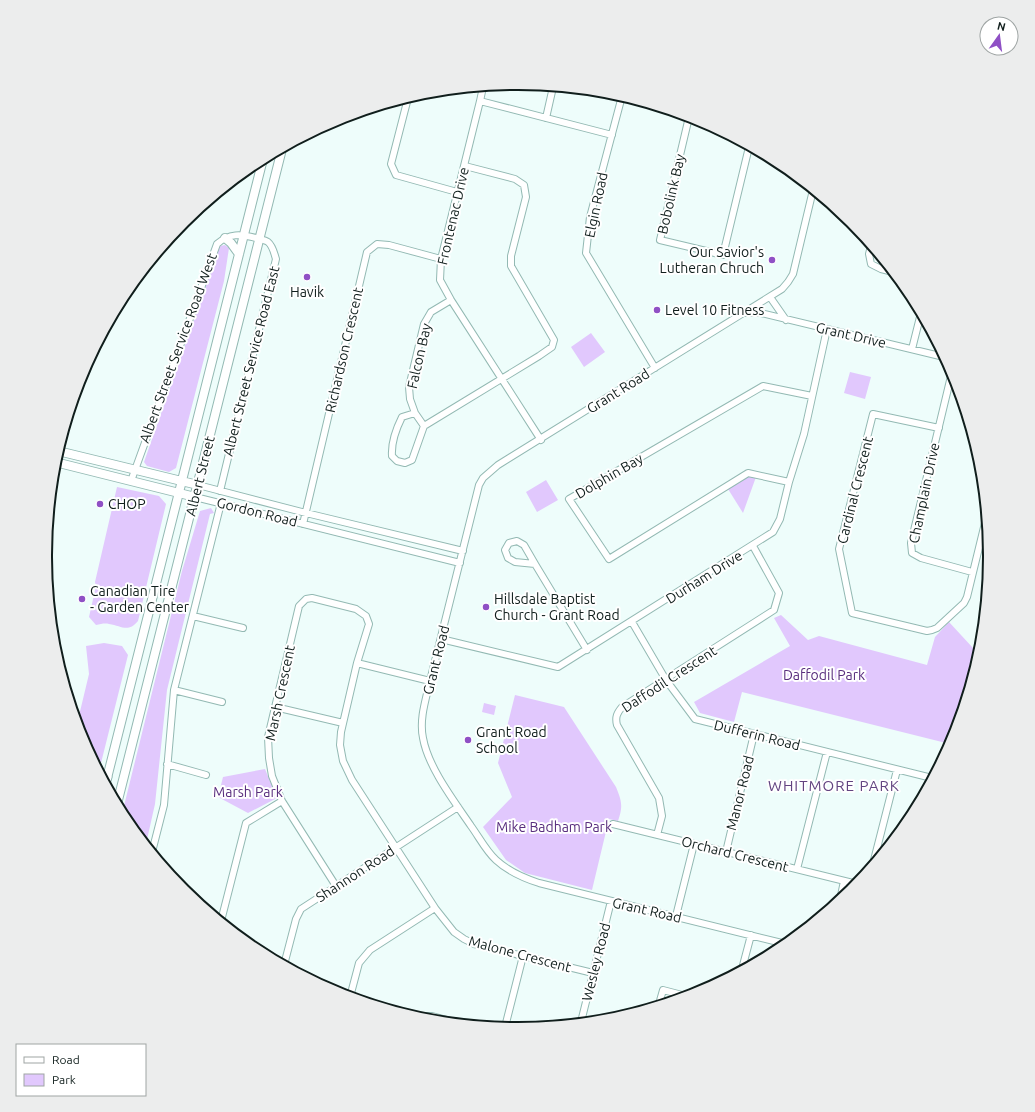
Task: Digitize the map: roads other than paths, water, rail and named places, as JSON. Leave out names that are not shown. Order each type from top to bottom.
[{"type":"main road","name":"Albert Street","points":[[119,797],[280,156]]},
{"type":"main road","name":"Albert Street","points":[[107,776],[261,168]]},
{"type":"main road","points":[[225,238],[231,243],[239,254]]},
{"type":"main road","name":"Gordon Road","points":[[64,453],[198,485]]},
{"type":"main road","name":"Gordon Road","points":[[61,464],[195,496]]},
{"type":"street","name":"Frontenac Drive","points":[[482,91],[441,258],[440,280],[451,300],[541,440]]},
{"type":"street","points":[[546,118],[552,91]]},
{"type":"street","points":[[480,101],[612,135]]},
{"type":"street","name":"Elgin Road","points":[[620,102],[590,217],[586,253],[655,368]]},
{"type":"street","points":[[407,104],[391,164],[396,175],[457,192]]},
{"type":"street","name":"Bobolink Bay","points":[[688,123],[660,240],[723,255],[748,152]]},
{"type":"street","points":[[415,413],[402,417],[391,445],[392,456],[397,460],[406,463],[412,460],[424,426],[552,347],[554,340],[511,266],[511,256],[526,197],[524,185],[515,179],[464,166]]},
{"type":"street","name":"Grant Road","points":[[778,942],[539,884],[508,870],[496,860],[485,846],[434,769],[425,750],[422,726],[423,711],[430,681],[479,485],[484,478],[498,465],[541,440],[782,289],[793,274],[812,196]]},
{"type":"street","name":"Albert Street Service Road West","points":[[131,481],[217,244],[232,235],[244,235]]},
{"type":"street","points":[[244,235],[259,239]]},
{"type":"street","name":"Albert Street Service Road East","points":[[220,491],[276,259],[274,250],[268,242],[259,239]]},
{"type":"street","name":"Richardson Crescent","points":[[303,524],[367,252],[377,244],[390,245],[441,258]]},
{"type":"street","points":[[870,252],[871,264],[884,270]]},
{"type":"street","points":[[770,296],[786,320]]},
{"type":"street","name":"Falcon Bay","points":[[424,426],[415,413],[410,399],[409,387],[424,324],[431,312],[451,300]]},
{"type":"street","name":"Grant Drive","points":[[743,313],[761,313],[937,355]]},
{"type":"street","points":[[912,349],[919,320]]},
{"type":"street","name":"Durham Drive","points":[[441,639],[558,668],[773,532],[780,519],[789,482],[804,434],[827,329]]},
{"type":"street","name":"Champlain Drive","points":[[950,382],[911,543],[912,553],[921,558],[972,572]]},
{"type":"street","name":"Dolphin Bay","points":[[789,482],[748,473],[609,559],[569,499],[763,386],[812,396]]},
{"type":"street","name":"Cardinal Crescent","points":[[939,428],[874,414],[839,549],[852,613],[927,631],[932,630],[964,603],[967,597],[982,533]]},
{"type":"street","name":"Gordon Road","points":[[198,485],[463,551]]},
{"type":"street","name":"Gordon Road","points":[[195,496],[460,563]]},
{"type":"street","name":"Albert Street","points":[[154,846],[164,805],[174,690],[221,503]]},
{"type":"street","points":[[384,544],[386,532]]},
{"type":"street","points":[[535,564],[515,562],[508,558],[505,550],[509,543],[517,541],[524,545],[587,650]]},
{"type":"street","name":"Daffodil Crescent","points":[[657,835],[662,816],[659,798],[617,725],[615,718],[622,707],[774,610],[779,593],[753,546]]},
{"type":"street","name":"Marsh Crescent","points":[[336,886],[282,801],[272,776],[269,758],[268,737],[299,606],[306,599],[312,598],[356,609],[366,616],[369,624],[357,664],[343,723],[340,746],[343,761],[352,780],[396,847]]},
{"type":"street","points":[[192,616],[243,628]]},
{"type":"street","name":"Dufferin Road","points":[[632,622],[666,680],[695,719],[927,777]]},
{"type":"street","points":[[357,664],[430,681]]},
{"type":"street","points":[[174,690],[222,702]]},
{"type":"street","points":[[275,707],[343,723]]},
{"type":"street","name":"Manor Road","points":[[726,852],[754,734]]},
{"type":"street","points":[[797,869],[827,752]]},
{"type":"street","points":[[167,764],[206,775]]},
{"type":"street","points":[[876,852],[897,770]]},
{"type":"street","points":[[223,916],[246,823],[282,801]]},
{"type":"street","name":"Shannon Road","points":[[285,959],[296,919],[302,909],[458,807]]},
{"type":"street","name":"Orchard Crescent","points":[[613,824],[849,882]]},
{"type":"street","points":[[676,916],[694,844]]},
{"type":"street","name":"Malone Crescent","points":[[396,847],[435,908],[454,932],[464,939],[474,944],[593,973]]},
{"type":"street","points":[[842,889],[844,881]]},
{"type":"street","name":"Wesley Road","points":[[582,1017],[611,901]]},
{"type":"street","points":[[352,991],[359,963],[370,950],[435,908]]},
{"type":"street","points":[[744,962],[751,935]]},
{"type":"street","points":[[506,1022],[523,956]]},
{"type":"street","points":[[660,999],[663,990],[676,993]]},
{"type":"place","name":"Our Savior's Lutheran Chruch","points":[[772,260]]},
{"type":"place","name":"Havik","points":[[307,277]]},
{"type":"place","name":"Level 10 Fitness","points":[[657,310]]},
{"type":"place","name":"CHOP","points":[[100,504]]},
{"type":"place","name":"Canadian Tire - Garden Center","points":[[82,599]]},
{"type":"place","name":"Hillsdale Baptist Church - Grant Road","points":[[486,607]]},
{"type":"place","name":"Grant Road School","points":[[468,740]]},
{"type":"district","name":"WHITMORE PARK","points":[[834,785]]},
{"type":"park label","name":"Daffodil Park","points":[[824,675]]},
{"type":"park label","name":"Marsh Park","points":[[248,792]]},
{"type":"park label","name":"Mike Badham Park","points":[[554,827]]}]
